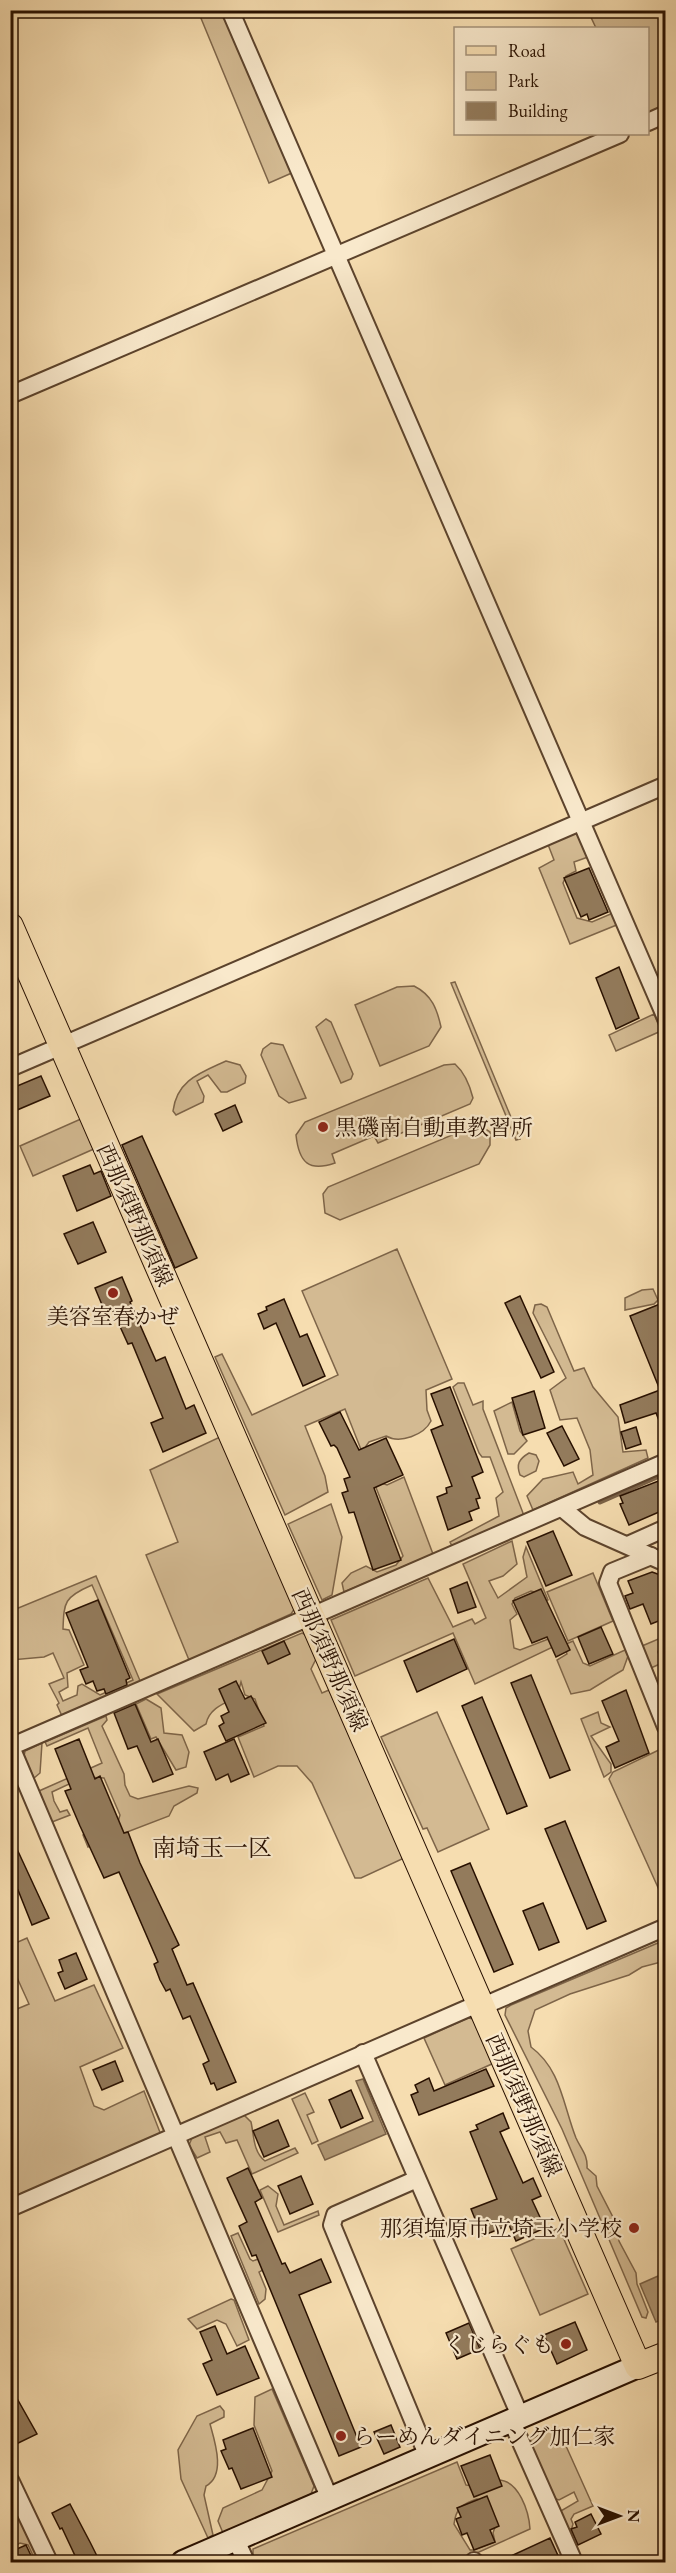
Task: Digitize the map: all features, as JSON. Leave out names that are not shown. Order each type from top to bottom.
[{"type":"main road","name":"西那須野那須線","points":[[10,926],[638,2366]]},
{"type":"main road","points":[[638,2366],[666,2355]]},
{"type":"street","points":[[230,10],[666,1018]]},
{"type":"street","points":[[649,122],[666,114]]},
{"type":"street","points":[[10,395],[618,135]]},
{"type":"street","points":[[10,1068],[666,785]]},
{"type":"street","points":[[329,2498],[11,1747],[666,1462]]},
{"type":"street","points":[[562,1508],[585,1527],[658,1559]]},
{"type":"street","points":[[628,1545],[666,1528]]},
{"type":"street","points":[[658,1559],[612,1572],[608,1583],[666,1727]]},
{"type":"street","points":[[10,2208],[176,2134],[666,1927]]},
{"type":"street","points":[[363,2054],[417,2179],[574,2562]]},
{"type":"street","points":[[417,2179],[335,2215],[332,2225],[428,2457]]},
{"type":"street","points":[[183,2562],[638,2366]]},
{"type":"street","points":[[10,2480],[50,2562]]},
{"type":"street","points":[[236,2540],[246,2562]]},
{"type":"green space","points":[[198,11],[224,11],[294,172],[269,183]]},
{"type":"green space","points":[[588,11],[665,11],[665,108],[649,116],[649,27],[596,27]]},
{"type":"green space","points":[[577,828],[588,857],[574,862],[576,871],[566,876],[563,883],[577,918],[592,922],[613,913],[619,924],[570,944],[539,868],[554,860],[547,842]]},
{"type":"green space","points":[[455,982],[520,1139],[516,1140],[451,983]]},
{"type":"green space","points":[[414,986],[433,1003],[441,1027],[429,1046],[380,1066],[355,1005],[397,987]]},
{"type":"green space","points":[[654,1014],[661,1031],[616,1051],[609,1035]]},
{"type":"green space","points":[[326,1019],[331,1022],[353,1074],[351,1079],[341,1083],[316,1027]]},
{"type":"green space","points":[[271,1043],[283,1045],[306,1098],[289,1103],[279,1096],[261,1055],[263,1049]]},
{"type":"green space","points":[[226,1061],[240,1065],[246,1076],[245,1083],[227,1092],[221,1092],[208,1075],[197,1081],[204,1096],[203,1102],[176,1115],[173,1111],[175,1100],[185,1085],[199,1074]]},
{"type":"green space","points":[[455,1064],[469,1084],[473,1098],[470,1104],[378,1143],[374,1136],[332,1154],[335,1163],[326,1166],[312,1165],[303,1159],[297,1145],[296,1135],[305,1122],[444,1065]]},
{"type":"green space","points":[[83,1118],[96,1148],[33,1176],[20,1146]]},
{"type":"green space","points":[[478,1124],[490,1132],[490,1145],[479,1164],[340,1220],[325,1213],[323,1194],[328,1187]]},
{"type":"green space","points":[[397,1249],[452,1379],[426,1390],[427,1410],[431,1421],[423,1430],[405,1438],[386,1436],[369,1442],[366,1446],[381,1483],[387,1485],[404,1477],[433,1554],[344,1592],[342,1583],[351,1573],[366,1566],[377,1572],[396,1565],[403,1556],[345,1409],[305,1426],[325,1476],[328,1492],[285,1515],[215,1357],[222,1354],[252,1415],[338,1375],[302,1291]]},
{"type":"green space","points":[[653,1289],[658,1300],[654,1304],[625,1310],[625,1298],[642,1290]]},
{"type":"green space","points":[[541,1304],[547,1307],[574,1371],[584,1368],[593,1387],[618,1417],[623,1452],[646,1450],[648,1458],[533,1510],[527,1496],[543,1479],[573,1472],[578,1484],[593,1475],[590,1450],[577,1418],[560,1420],[550,1390],[566,1378],[533,1313],[535,1305]]},
{"type":"green space","points":[[458,1383],[464,1383],[473,1405],[483,1401],[483,1409],[523,1513],[522,1517],[452,1546],[450,1542],[499,1516],[496,1498],[503,1492],[490,1457],[482,1457],[479,1453],[453,1387]]},
{"type":"green space","points":[[512,1402],[520,1431],[527,1441],[514,1454],[508,1454],[494,1411]]},
{"type":"green space","points":[[220,1437],[295,1608],[291,1614],[189,1660],[146,1555],[178,1542],[150,1470]]},
{"type":"green space","points":[[529,1453],[536,1455],[539,1461],[536,1471],[524,1477],[520,1475],[518,1465]]},
{"type":"green space","points":[[331,1504],[342,1537],[332,1595],[322,1600],[288,1524]]},
{"type":"green space","points":[[512,1541],[517,1564],[503,1576],[489,1581],[498,1598],[527,1577],[523,1557],[526,1547],[548,1600],[542,1603],[538,1593],[531,1591],[515,1598],[512,1604],[517,1614],[510,1620],[514,1648],[520,1650],[551,1638],[555,1646],[475,1684],[453,1633],[355,1676],[331,1620],[428,1578],[453,1627],[472,1619],[475,1624],[486,1618],[463,1564]]},
{"type":"green space","points":[[593,1573],[613,1621],[568,1641],[547,1592]]},
{"type":"green space","points":[[96,1576],[141,1683],[62,1716],[57,1705],[59,1703],[49,1684],[64,1678],[53,1653],[44,1657],[11,1660],[11,1611]],"holes":[[[92,1585],[133,1680],[100,1695],[82,1684],[78,1686],[77,1695],[63,1701],[59,1692],[68,1687],[67,1673],[84,1665],[69,1630],[63,1629],[65,1606],[76,1593]]]},
{"type":"green space","points":[[302,1633],[306,1635],[316,1659],[311,1669],[322,1693],[329,1690],[403,1852],[402,1859],[361,1878],[355,1878],[312,1783],[297,1766],[278,1766],[254,1777],[238,1737],[264,1726],[255,1699],[245,1695],[241,1682],[237,1697],[214,1710],[206,1724],[194,1731],[157,1694]]},
{"type":"green space","points":[[663,1637],[658,1652],[662,1663],[651,1668],[642,1646]]},
{"type":"green space","points":[[573,1641],[583,1663],[590,1666],[625,1650],[628,1656],[623,1670],[590,1690],[571,1694],[557,1660],[567,1654],[564,1645]]},
{"type":"green space","points":[[146,1699],[161,1708],[164,1733],[182,1735],[189,1752],[186,1767],[176,1770],[156,1737],[151,1739],[136,1704]]},
{"type":"green space","points":[[437,1712],[489,1829],[438,1852],[427,1828],[423,1829],[381,1737]]},
{"type":"green space","points":[[598,1712],[601,1723],[610,1727],[591,1736],[611,1764],[611,1772],[604,1777],[581,1719]]},
{"type":"green space","points":[[106,1716],[107,1720],[102,1726],[124,1774],[125,1785],[130,1796],[138,1799],[189,1786],[198,1788],[197,1793],[174,1806],[169,1816],[88,1847],[83,1835],[118,1822],[120,1815],[104,1778],[84,1777],[52,1792],[60,1812],[67,1810],[70,1815],[52,1822],[39,1791],[102,1763],[88,1728],[47,1746],[45,1742]]},
{"type":"green space","points":[[42,1743],[40,1773],[34,1778],[24,1756],[25,1751]]},
{"type":"green space","points":[[665,1747],[665,1903],[609,1779],[613,1772]]},
{"type":"green space","points":[[27,1938],[55,2001],[94,1985],[123,2048],[80,2067],[94,2106],[104,2110],[144,2091],[161,2135],[11,2199],[10,1995],[17,2009],[29,2004],[10,1962],[11,1945]]},
{"type":"green space","points":[[665,1940],[665,1961],[642,1967],[629,1975],[570,1994],[535,2010],[528,2031],[531,2047],[549,2066],[555,2077],[576,2138],[585,2156],[587,2168],[596,2176],[597,2186],[617,2225],[619,2241],[636,2273],[637,2284],[648,2312],[646,2318],[642,2317],[562,2129],[505,2015],[506,2008],[511,2005]]},
{"type":"green space","points":[[468,2018],[474,2019],[494,2063],[445,2085],[424,2038]]},
{"type":"green space","points":[[305,2093],[314,2112],[307,2115],[318,2141],[312,2144],[292,2099]]},
{"type":"green space","points":[[244,2115],[251,2122],[256,2148],[265,2161],[295,2148],[298,2153],[252,2174],[237,2140],[226,2143],[220,2132],[205,2137],[210,2152],[197,2158],[189,2145],[192,2138]]},
{"type":"green space","points":[[268,2186],[278,2194],[276,2206],[284,2225],[318,2211],[319,2215],[278,2232],[260,2190]]},
{"type":"green space","points":[[559,2228],[588,2294],[540,2315],[511,2249]]},
{"type":"green space","points":[[238,2233],[250,2259],[253,2261],[268,2255],[272,2265],[259,2272],[266,2289],[265,2299],[259,2304],[231,2236]]},
{"type":"green space","points":[[231,2299],[234,2300],[249,2340],[237,2346],[226,2324],[217,2320],[197,2329],[188,2319]]},
{"type":"green space","points":[[272,2389],[314,2486],[311,2494],[223,2533],[218,2521],[223,2508],[262,2490],[272,2471],[254,2425],[255,2397]]},
{"type":"green space","points":[[220,2406],[224,2411],[224,2417],[210,2424],[216,2449],[217,2466],[216,2474],[206,2486],[204,2495],[213,2535],[208,2538],[181,2479],[178,2450],[197,2416]]},
{"type":"green space","points":[[557,2426],[593,2506],[574,2514],[571,2519],[573,2524],[571,2531],[577,2546],[574,2547],[559,2512],[578,2501],[574,2492],[559,2500],[553,2498],[530,2446],[531,2439]]},
{"type":"green space","points":[[457,2462],[466,2485],[498,2480],[512,2485],[522,2498],[528,2514],[530,2529],[457,2562],[253,2562],[253,2549]],"holes":[[[477,2499],[487,2502],[496,2524],[493,2533],[495,2542],[470,2550],[454,2524],[456,2514],[461,2507]]]},
{"type":"green space","points":[[10,2494],[42,2562],[36,2562],[28,2545],[20,2543],[11,2549]]},
{"type":"shaded area","points":[[363,2079],[386,2134],[325,2160],[318,2145],[373,2121],[356,2081]]},
{"type":"shaded area","points":[[665,2273],[665,2318],[656,2322],[640,2284]]},
{"type":"building","points":[[589,868],[608,912],[589,920],[587,914],[581,917],[564,878]]},
{"type":"building","points":[[619,967],[639,1018],[616,1029],[596,978]]},
{"type":"building","points":[[41,1076],[50,1096],[10,1113],[10,1089]]},
{"type":"building","points":[[235,1105],[242,1122],[223,1131],[215,1114]]},
{"type":"building","points":[[142,1136],[197,1258],[175,1268],[122,1145]]},
{"type":"building","points":[[90,1165],[94,1174],[101,1171],[111,1196],[77,1211],[63,1176]]},
{"type":"building","points":[[93,1222],[106,1252],[78,1264],[64,1234]]},
{"type":"building","points":[[122,1277],[132,1301],[130,1302],[156,1361],[165,1357],[186,1409],[194,1405],[206,1433],[163,1452],[151,1423],[163,1418],[132,1343],[128,1344],[112,1309],[105,1312],[95,1288]]},
{"type":"building","points":[[520,1296],[554,1372],[541,1378],[505,1303]]},
{"type":"building","points":[[284,1299],[300,1337],[307,1334],[325,1376],[303,1386],[276,1323],[264,1329],[258,1314],[267,1310],[266,1307]]},
{"type":"building","points":[[660,1304],[666,1317],[664,1433],[656,1413],[625,1423],[620,1405],[660,1390],[630,1316]]},
{"type":"building","points":[[450,1387],[483,1472],[472,1477],[480,1498],[476,1499],[479,1508],[469,1512],[472,1520],[448,1530],[437,1497],[447,1493],[446,1488],[452,1486],[431,1430],[443,1425],[431,1394]]},
{"type":"building","points":[[534,1391],[545,1428],[523,1435],[512,1398]]},
{"type":"building","points":[[340,1412],[359,1450],[386,1438],[403,1475],[374,1488],[401,1560],[373,1570],[354,1512],[349,1513],[342,1493],[348,1491],[344,1479],[350,1477],[337,1448],[334,1445],[331,1446],[319,1422]]},
{"type":"building","points":[[562,1426],[579,1459],[564,1466],[547,1433]]},
{"type":"building","points":[[636,1427],[641,1444],[626,1449],[621,1432]]},
{"type":"building","points":[[666,1478],[666,1509],[629,1525],[620,1504],[623,1503],[620,1496]]},
{"type":"building","points":[[553,1531],[572,1575],[546,1586],[527,1542]]},
{"type":"building","points":[[652,1572],[666,1577],[666,1618],[651,1624],[643,1604],[630,1609],[625,1596],[633,1593],[628,1581]]},
{"type":"building","points":[[467,1582],[476,1607],[458,1613],[450,1589]]},
{"type":"building","points":[[541,1589],[570,1650],[556,1657],[547,1637],[532,1643],[513,1601]]},
{"type":"building","points":[[98,1600],[130,1678],[126,1680],[127,1685],[106,1694],[104,1689],[97,1691],[93,1681],[86,1684],[80,1670],[88,1667],[66,1613]]},
{"type":"building","points":[[601,1627],[613,1654],[589,1664],[578,1637]]},
{"type":"building","points":[[454,1639],[467,1669],[417,1692],[404,1661]]},
{"type":"building","points":[[284,1641],[290,1654],[268,1664],[262,1651]]},
{"type":"building","points":[[531,1675],[570,1770],[550,1778],[511,1683]]},
{"type":"building","points":[[236,1681],[245,1699],[251,1696],[266,1723],[226,1741],[219,1726],[224,1723],[221,1716],[229,1712],[219,1689]]},
{"type":"building","points":[[626,1690],[649,1753],[615,1768],[606,1747],[619,1741],[602,1701]]},
{"type":"building","points":[[482,1697],[527,1806],[507,1814],[462,1706]]},
{"type":"building","points":[[135,1704],[151,1742],[158,1739],[173,1774],[153,1782],[137,1746],[128,1749],[114,1713]]},
{"type":"building","points":[[79,1739],[95,1779],[100,1776],[124,1833],[128,1832],[140,1863],[179,1945],[172,1949],[187,1985],[193,1983],[236,2082],[217,2090],[214,2083],[211,2084],[203,2064],[209,2061],[190,2016],[183,2019],[170,1989],[166,1991],[160,1980],[154,1964],[158,1962],[119,1872],[104,1878],[80,1826],[65,1791],[71,1789],[55,1749]]},
{"type":"building","points":[[234,1739],[249,1774],[231,1782],[228,1774],[216,1780],[204,1752]]},
{"type":"building","points":[[565,1821],[606,1921],[587,1929],[545,1829]]},
{"type":"building","points":[[10,1834],[49,1918],[32,1925],[18,1890],[10,1893]]},
{"type":"building","points":[[470,1863],[513,1964],[494,1972],[451,1871]]},
{"type":"building","points":[[543,1903],[559,1942],[539,1950],[523,1911]]},
{"type":"building","points":[[76,1953],[87,1979],[65,1989],[58,1973],[63,1971],[59,1960]]},
{"type":"building","points":[[115,2061],[123,2081],[102,2090],[93,2070]]},
{"type":"building","points":[[486,2069],[494,2086],[419,2115],[411,2095],[418,2092],[415,2085],[429,2078],[434,2091]]},
{"type":"building","points":[[351,2090],[363,2118],[341,2128],[329,2100]]},
{"type":"building","points":[[503,2113],[509,2128],[500,2132],[523,2183],[533,2178],[541,2196],[532,2200],[545,2228],[516,2241],[509,2225],[482,2236],[471,2209],[497,2199],[470,2132],[478,2129],[476,2125]]},
{"type":"building","points":[[278,2120],[289,2146],[264,2157],[253,2131]]},
{"type":"building","points":[[248,2168],[262,2198],[255,2202],[282,2264],[285,2263],[290,2273],[321,2259],[331,2282],[299,2295],[361,2447],[339,2456],[256,2255],[252,2256],[239,2226],[247,2222],[227,2178]]},
{"type":"building","points":[[301,2176],[313,2204],[290,2214],[278,2186]]},
{"type":"building","points":[[575,2322],[587,2350],[557,2364],[544,2335]]},
{"type":"building","points":[[469,2323],[480,2349],[457,2359],[446,2333]]},
{"type":"building","points":[[215,2326],[227,2354],[245,2346],[259,2378],[217,2395],[203,2364],[212,2360],[200,2332]]},
{"type":"building","points":[[10,2386],[37,2434],[10,2447]]},
{"type":"building","points":[[391,2425],[400,2447],[384,2454],[374,2432]]},
{"type":"building","points":[[253,2428],[272,2477],[241,2489],[232,2468],[229,2469],[221,2451],[226,2449],[223,2440]]},
{"type":"building","points":[[490,2455],[502,2486],[474,2497],[461,2466]]},
{"type":"building","points":[[487,2496],[499,2526],[490,2530],[495,2542],[474,2550],[467,2533],[462,2535],[456,2519],[461,2517],[457,2508]]},
{"type":"building","points":[[70,2504],[100,2562],[78,2562],[62,2528],[60,2529],[52,2513]]},
{"type":"building","points":[[591,2514],[601,2534],[578,2545],[571,2529],[577,2527],[575,2522]]},
{"type":"building","points":[[550,2538],[561,2562],[498,2562]]},
{"type":"building","points":[[26,2545],[34,2562],[10,2562],[10,2552]]},
{"type":"waterway","points":[[600,1502],[666,1473]]},
{"type":"place","name":"黒磯南自動車教習所","points":[[323,1127]]},
{"type":"place","name":"美容室春かぜ","points":[[113,1293]]},
{"type":"place","name":"那須塩原市立埼玉小学校","points":[[634,2228]]},
{"type":"place","name":"くじらぐも","points":[[566,2344]]},
{"type":"place","name":"らーめんダイニング加仁家","points":[[341,2436]]},
{"type":"district","name":"南埼玉一区","points":[[212,1847]]}]
